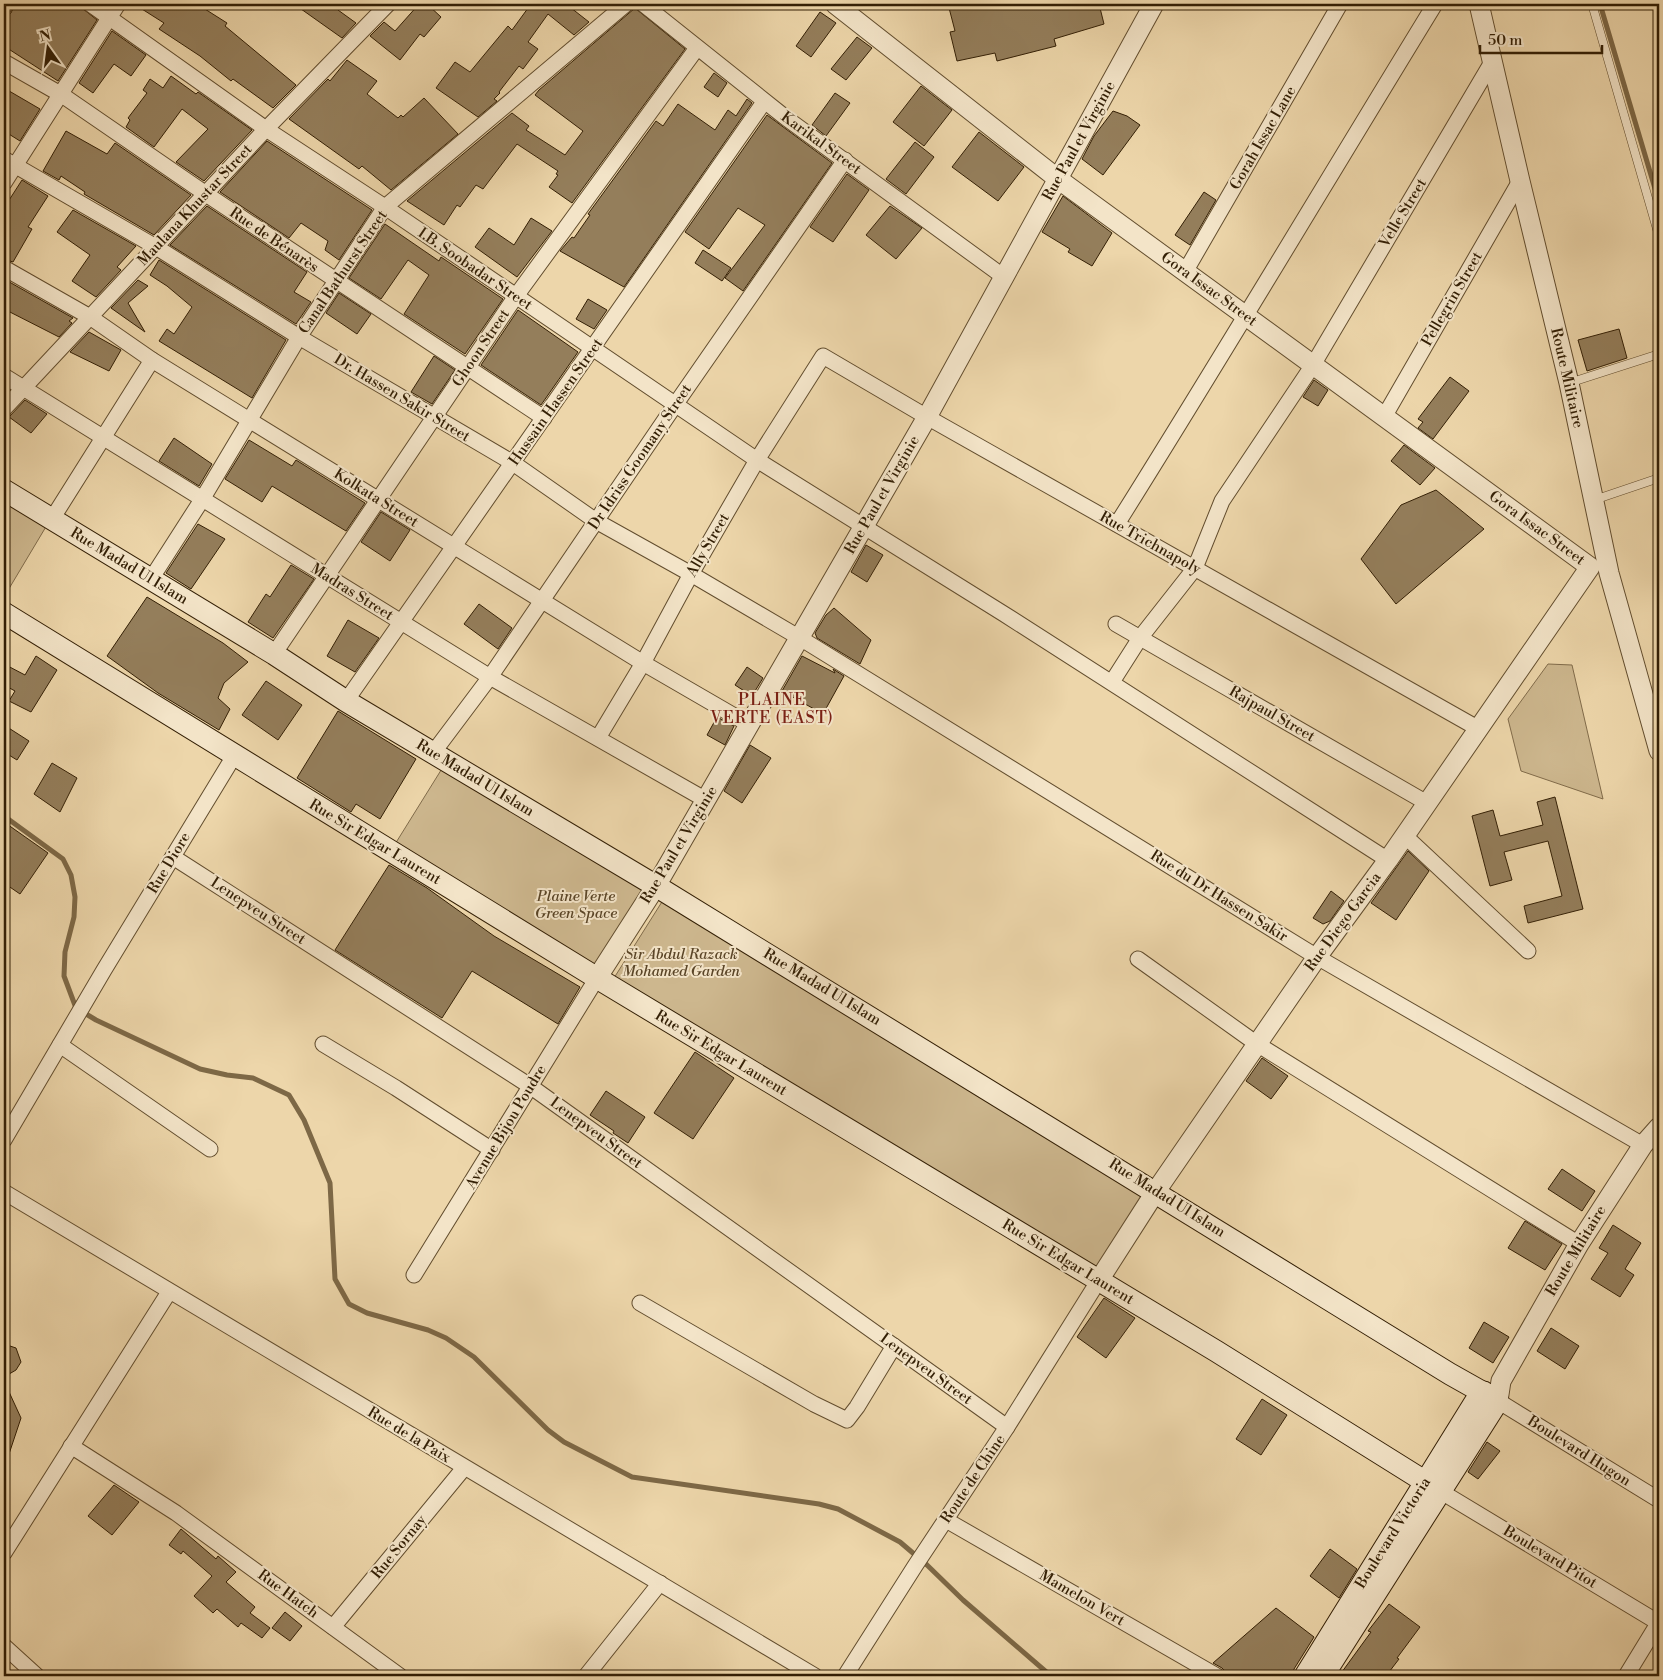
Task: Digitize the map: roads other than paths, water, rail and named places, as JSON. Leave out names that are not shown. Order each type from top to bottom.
[{"type":"main road","name":"Rue Madad Ul Islam","points":[[4,490],[274,654],[346,701],[656,886],[1156,1191],[1450,1374],[1494,1391]]},
{"type":"main road","name":"Rue Sir Edgar Laurent","points":[[4,614],[597,978],[1099,1280],[1433,1486]]},
{"type":"main road","name":"Boulevard Victoria","points":[[1323,1676],[1433,1486],[1475,1402],[1494,1391]]},
{"type":"main road","name":"Boulevard Victoria","points":[[1305,1676],[1433,1486]]},
{"type":"street","name":"I.B. Soobadar Street","points":[[90,4],[266,129],[757,460],[1112,682],[1388,860]]},
{"type":"street","points":[[4,183],[9,162],[62,95],[118,4]]},
{"type":"street","name":"Maulana Khustar Street","points":[[4,409],[266,129],[388,4]]},
{"type":"street","name":"Canal Bathurst Street","points":[[151,580],[203,498],[299,337],[384,207],[626,4]]},
{"type":"street","name":"Karikal Street","points":[[643,4],[764,102],[1004,277]]},
{"type":"street","name":"Gora Issac Street","points":[[835,4],[1058,179],[1590,567]]},
{"type":"street","name":"Rue Paul et Virginie","points":[[597,978],[656,886],[927,417],[1154,4]]},
{"type":"street","name":"Gorah Issac Lane","points":[[1185,272],[1340,4]]},
{"type":"street","points":[[1117,524],[1200,392],[1245,315],[1436,4]]},
{"type":"street","name":"Route Militaire","points":[[1479,4],[1569,383],[1609,573],[1659,751]]},
{"type":"street","name":"Ghoon Street","points":[[274,654],[516,296],[697,48]]},
{"type":"street","name":"Rue de Bénarès","points":[[4,62],[62,95],[335,281],[544,418]]},
{"type":"street","name":"Velle Street","points":[[1112,682],[1140,638],[1195,568],[1222,501],[1313,365],[1492,62]]},
{"type":"street","name":"Hussain Hassen Street","points":[[346,701],[764,102]]},
{"type":"street","name":"Dr Idriss Goomany Street","points":[[433,753],[490,677],[845,160]]},
{"type":"street","name":"Dr. Hassen Sakir Street","points":[[9,162],[156,246],[299,337],[513,463],[596,521],[800,638]]},
{"type":"street","name":"Pellegrin Street","points":[[1384,417],[1520,181]]},
{"type":"street","name":"Kolkata Street","points":[[4,268],[90,318],[152,360],[643,664],[750,725]]},
{"type":"street","name":"Rue Trichnapoly","points":[[823,356],[927,417],[1479,728]]},
{"type":"street","name":"Ally Street","points":[[598,738],[643,664],[691,574],[757,460],[823,356]]},
{"type":"street","points":[[52,519],[152,360]]},
{"type":"street","name":"Madras Street","points":[[4,376],[490,677],[706,800]]},
{"type":"street","name":"Rue Diego Garcia","points":[[1099,1280],[1156,1191],[1257,1044],[1317,957],[1405,836],[1590,567]]},
{"type":"street","name":"Rajpaul Street","points":[[1116,624],[1427,803]]},
{"type":"street","name":"Rue du Dr Hassen Sakir","points":[[800,638],[1317,957],[1642,1145]]},
{"type":"street","name":"Rue Diore","points":[[60,1045],[234,756]]},
{"type":"street","points":[[1405,836],[1528,951]]},
{"type":"street","name":"Lenepveu Street","points":[[173,857],[530,1086],[1007,1427]]},
{"type":"street","points":[[1138,959],[1257,1044],[1579,1244]]},
{"type":"street","name":"Avenue Bijou Poudre","points":[[414,1275],[597,978]]},
{"type":"street","points":[[323,1044],[396,1088],[492,1150]]},
{"type":"street","points":[[4,1140],[60,1045],[210,1149]]},
{"type":"street","name":"Route Militaire","points":[[1494,1391],[1579,1244],[1642,1145],[1659,1127]]},
{"type":"street","name":"Rue de la Paix","points":[[4,1192],[815,1676]]},
{"type":"street","name":"Route de Chine","points":[[844,1676],[1007,1427],[1099,1280]]},
{"type":"street","points":[[4,1553],[169,1292]]},
{"type":"street","points":[[640,1303],[814,1404],[847,1420],[858,1407],[894,1346]]},
{"type":"street","name":"Boulevard Hugon","points":[[1494,1391],[1659,1500]]},
{"type":"street","name":"Rue Hatch","points":[[71,1446],[176,1513],[400,1676]]},
{"type":"street","name":"Rue Sornay","points":[[333,1627],[464,1468]]},
{"type":"street","name":"Boulevard Pitot","points":[[1433,1486],[1659,1623]]},
{"type":"street","name":"Mamelon Vert","points":[[946,1520],[1217,1676]]},
{"type":"street","points":[[586,1676],[660,1583]]},
{"type":"street","points":[[1626,1676],[1659,1623]]},
{"type":"street","points":[[4,1646],[37,1676]]},
{"type":"lane","points":[[1592,4],[1659,236]]},
{"type":"lane","points":[[1569,383],[1659,354]]},
{"type":"lane","points":[[1594,500],[1659,478]]},
{"type":"waterway","points":[[1600,4],[1659,202]]},
{"type":"waterway","points":[[4,816],[63,859],[71,875],[75,897],[74,917],[65,952],[64,976],[76,1008],[96,1020],[200,1069],[253,1078],[289,1095],[304,1120],[330,1183],[335,1279],[349,1304],[367,1313],[428,1330],[446,1338],[474,1357],[548,1430],[564,1442],[632,1477],[819,1504],[838,1509],[900,1542],[963,1600],[1051,1676]]},
{"type":"district","name":"PLAINE VERTE (EAST)","points":[[772,709]]},
{"type":"park label","name":"Plaine Verte Green Space","points":[[576,904]]},
{"type":"park label","name":"Sir Abdul Razack Mohamed Garden","points":[[681,962]]}]
